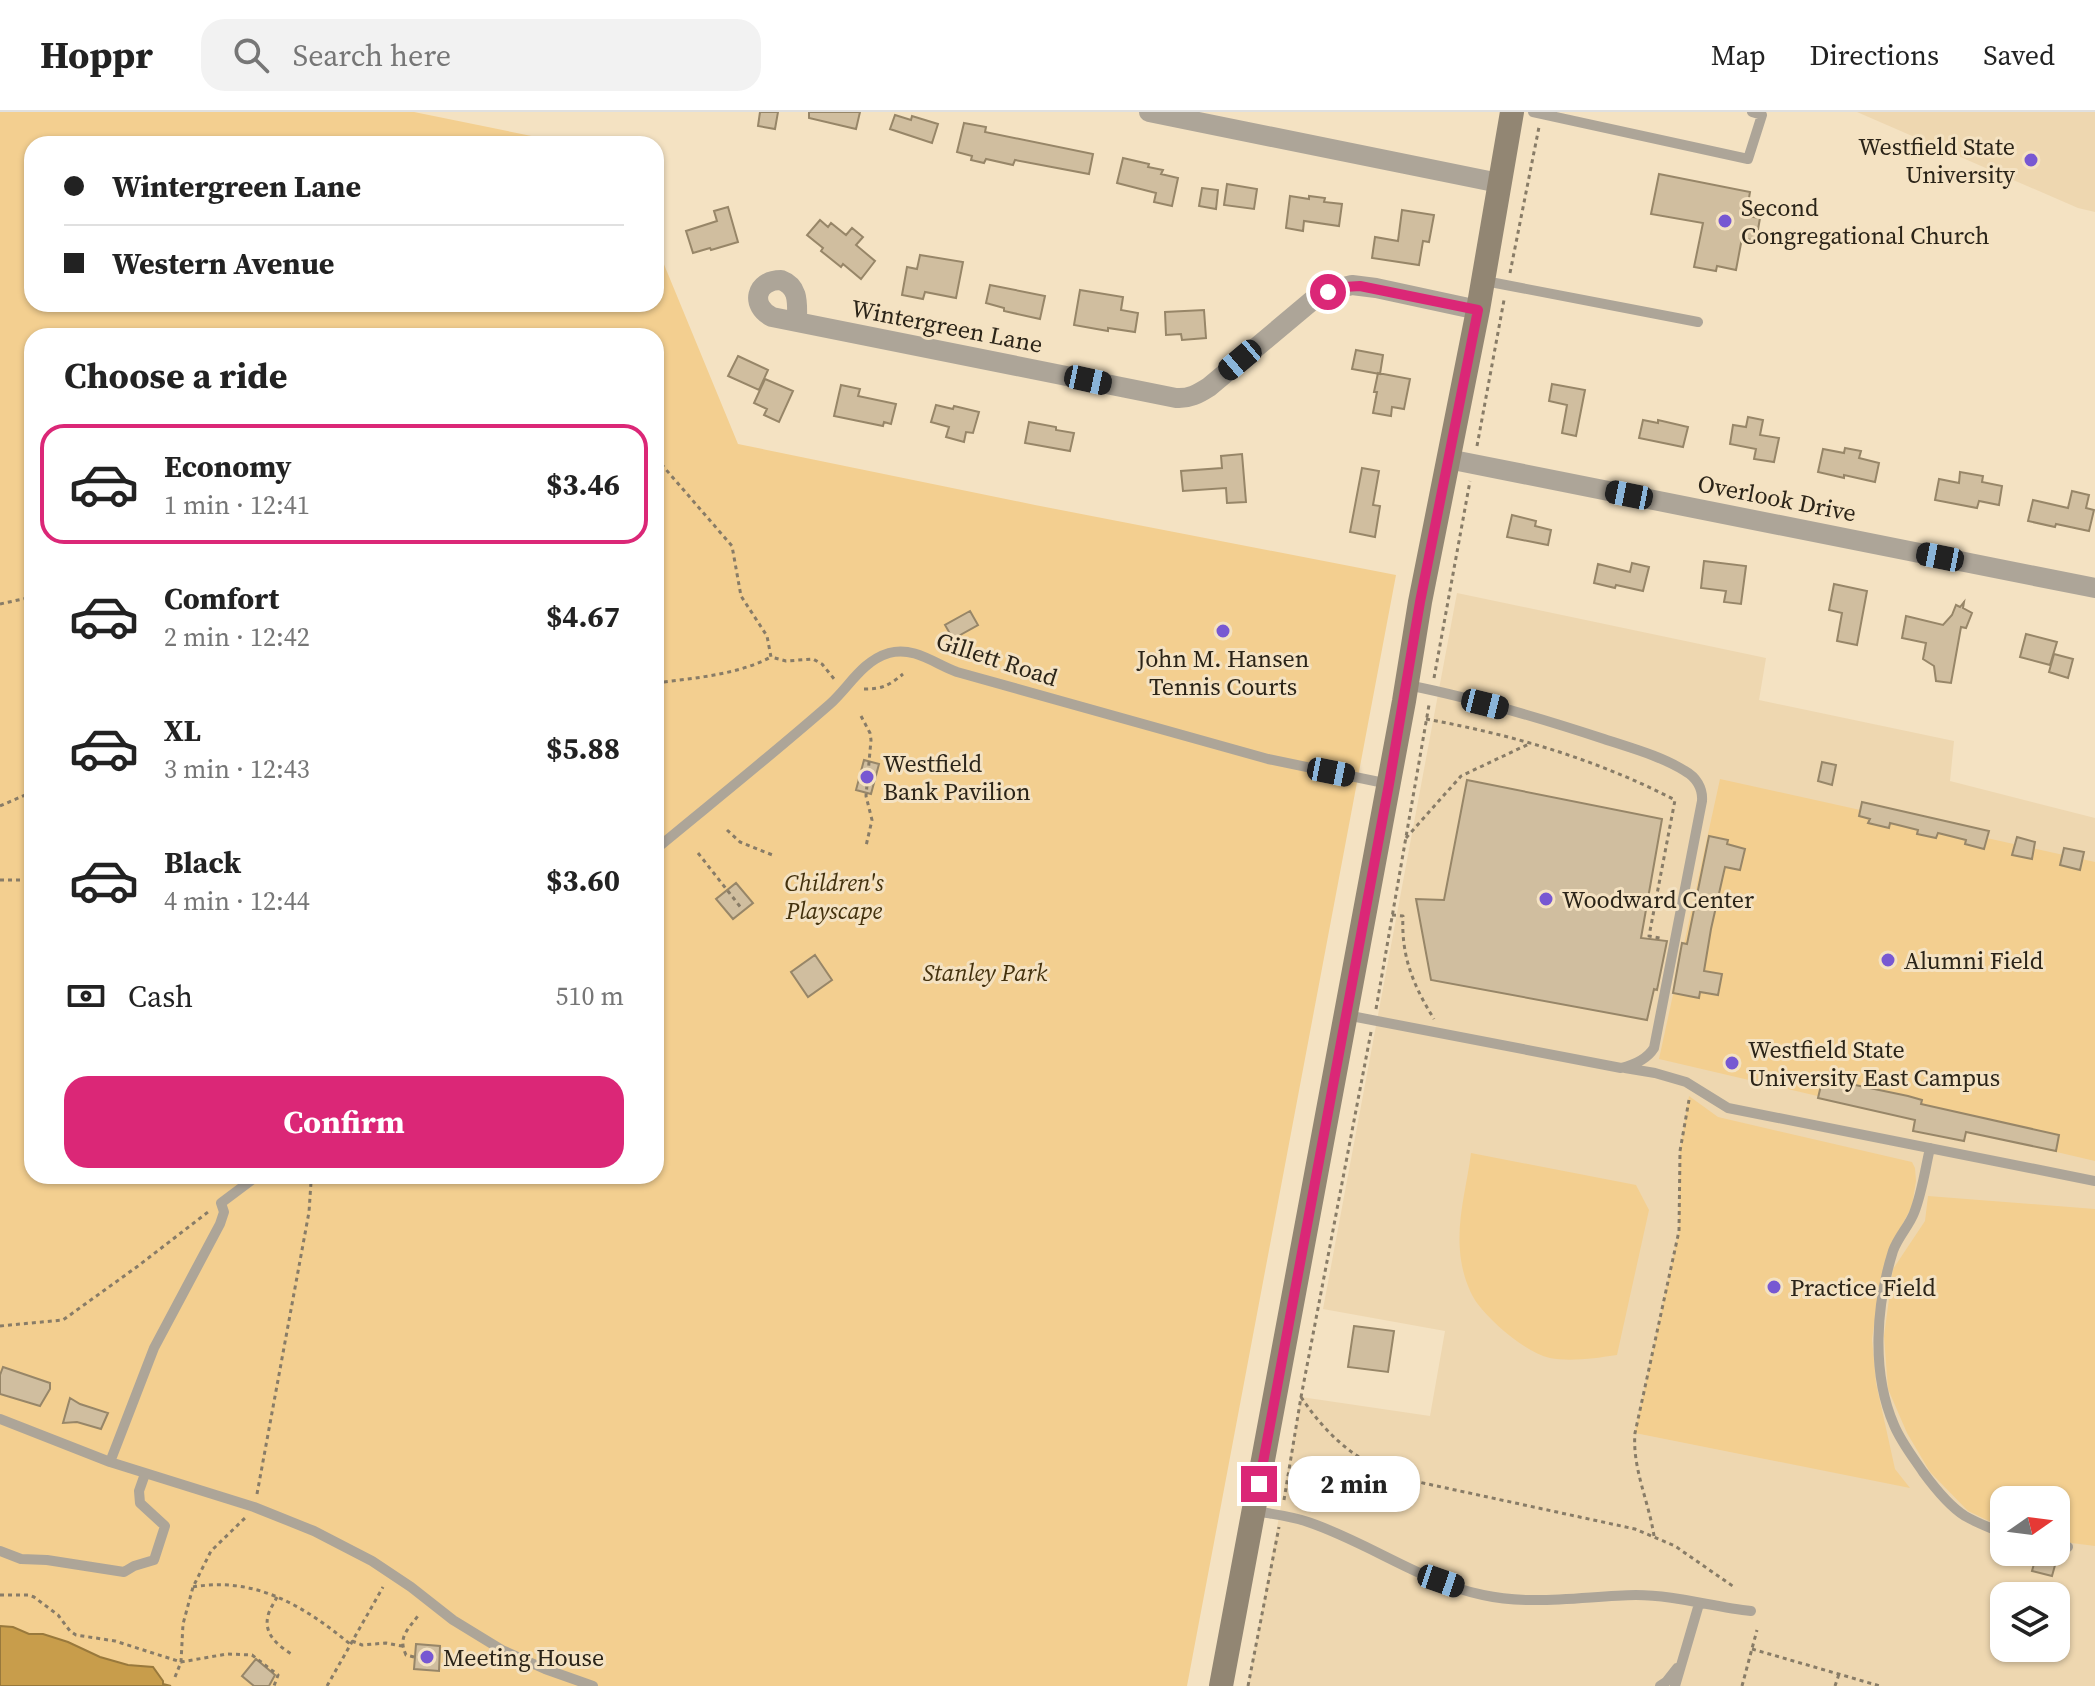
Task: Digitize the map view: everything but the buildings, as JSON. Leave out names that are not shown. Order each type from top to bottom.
[{"type":"main road","points":[[1221,1686],[1420,602],[1478,310],[1512,112]]},
{"type":"street","points":[[1149,112],[1499,183]]},
{"type":"street","name":"Wintergreen Lane","points":[[797,322],[1185,398],[1209,387],[1314,299],[1336,289],[1352,285],[1376,288],[1478,310]]},
{"type":"street","name":"Overlook Drive","points":[[1448,459],[2095,588]]},
{"type":"lane","points":[[1538,113],[1748,159],[1757,113]]},
{"type":"lane","points":[[1483,280],[1698,322]]},
{"type":"lane","name":"Gillett Road","points":[[664,842],[832,703],[853,678],[871,663],[887,653],[901,651],[922,655],[957,672],[1253,755],[1389,784]]},
{"type":"lane","points":[[1407,685],[1538,717],[1629,747],[1686,771],[1697,780],[1703,793],[1702,801],[1654,1048],[1646,1058],[1621,1068]]},
{"type":"lane","points":[[1346,1015],[1655,1073],[1686,1082],[1728,1108],[2095,1181]]},
{"type":"lane","points":[[1930,1148],[1913,1215],[1894,1248],[1885,1286],[1878,1333],[1884,1395],[1894,1426],[1933,1486],[1963,1515],[1990,1528]]},
{"type":"lane","points":[[110,1462],[154,1348],[220,1224],[224,1212],[221,1203],[246,1184]]},
{"type":"lane","points":[[0,1419],[110,1462],[254,1507],[314,1531],[354,1550],[453,1620],[502,1650],[593,1686]]},
{"type":"lane","points":[[0,1551],[21,1559],[124,1572],[154,1560],[165,1526],[140,1503],[139,1491],[145,1474]]},
{"type":"lane","points":[[1254,1511],[1317,1525],[1441,1581],[1482,1595],[1537,1600],[1638,1595],[1751,1611]]},
{"type":"lane","points":[[1675,1686],[1699,1604]]},
{"type":"lane","points":[[1660,1686],[1673,1675],[1684,1656]]},
{"type":"path","points":[[1248,1686],[1538,113]]},
{"type":"path","points":[[664,467],[732,546],[741,596],[767,636],[771,657]]},
{"type":"path","points":[[0,604],[24,599]]},
{"type":"path","points":[[664,682],[722,673],[758,664],[771,657],[786,661],[813,659],[822,664],[835,680]]},
{"type":"path","points":[[863,689],[887,687],[903,674]]},
{"type":"path","points":[[861,716],[871,740],[866,796],[872,820],[866,846]]},
{"type":"path","points":[[1426,719],[1531,743],[1595,764],[1675,800],[1649,936],[1666,939]]},
{"type":"path","points":[[1405,839],[1461,776],[1531,743]]},
{"type":"path","points":[[0,806],[24,796]]},
{"type":"path","points":[[727,830],[740,842],[775,856]]},
{"type":"path","points":[[698,853],[742,909]]},
{"type":"path","points":[[0,880],[24,880]]},
{"type":"path","points":[[1392,915],[1403,916],[1402,939],[1410,973],[1435,1022]]},
{"type":"path","points":[[1654,1536],[1634,1444],[1679,1231],[1680,1151],[1689,1096]]},
{"type":"path","points":[[175,1677],[181,1662],[183,1624],[193,1587],[211,1551],[254,1507],[302,1256],[310,1184]]},
{"type":"path","points":[[0,1326],[63,1320],[221,1203]]},
{"type":"path","points":[[1301,1397],[1352,1454],[1379,1470],[1400,1478],[1617,1524],[1654,1536],[1734,1587]]},
{"type":"path","points":[[327,1686],[390,1573]]},
{"type":"path","points":[[193,1587],[216,1584],[257,1589],[314,1617],[351,1642],[402,1646]]},
{"type":"path","points":[[0,1595],[34,1597],[58,1615],[76,1635],[115,1641],[181,1662],[227,1654],[252,1655],[278,1675],[274,1686]]},
{"type":"path","points":[[277,1597],[267,1618],[269,1631],[278,1646],[293,1655]]},
{"type":"path","points":[[414,1657],[406,1655],[402,1638],[428,1600]]},
{"type":"path","points":[[1742,1686],[1757,1630]]},
{"type":"path","points":[[1752,1649],[1880,1686]]},
{"type":"path","points":[[1835,1686],[1839,1674]]},
{"type":"shaded area","name":"Westfield State University","points":[[1857,112],[2095,112],[2095,212],[2078,208]]},
{"type":"shaded area","name":"Westfield State University East Campus","points":[[1457,593],[1766,658],[1759,700],[1954,741],[1950,781],[2095,818],[2095,1686],[1248,1686],[1301,1397],[1430,1416],[1445,1331],[1323,1309]]},
{"type":"shaded area","points":[[0,1626],[13,1627],[29,1634],[43,1634],[128,1665],[153,1667],[163,1684],[171,1686],[0,1686]]},
{"type":"green space","name":"Stanley Park","points":[[0,112],[414,112],[532,136],[24,136],[24,312],[664,312],[664,264],[738,444],[1396,575],[1187,1686],[0,1686]]},
{"type":"green space","name":"Alumni Field","points":[[1720,779],[2095,862],[2095,1161],[1659,1059]]},
{"type":"green space","name":"Practice Field","points":[[1689,1096],[1718,1117],[1912,1162],[1916,1181],[1912,1206],[1899,1231],[1878,1299],[1872,1339],[1876,1383],[1895,1469],[1910,1488],[1635,1433],[1679,1231],[1680,1151]]},
{"type":"green space","points":[[1471,1153],[1636,1185],[1649,1210],[1617,1355],[1566,1360],[1540,1355],[1510,1336],[1477,1303],[1463,1271],[1459,1239]]},
{"type":"green space","points":[[1928,1196],[2095,1209],[2095,1546],[2070,1543],[2070,1486],[1990,1486],[1990,1521],[1968,1511],[1930,1472],[1907,1433],[1888,1389],[1884,1336],[1893,1269],[1925,1221]]},
{"type":"place","name":"Westfield State University","points":[[2031,160]]},
{"type":"place","name":"Second Congregational Church","points":[[1725,221]]},
{"type":"place","name":"John M. Hansen Tennis Courts","points":[[1223,631]]},
{"type":"place","name":"Westfield Bank Pavilion","points":[[867,777]]},
{"type":"place","name":"Woodward Center","points":[[1546,899]]},
{"type":"place","name":"Alumni Field","points":[[1888,960]]},
{"type":"place","name":"Westfield State University East Campus","points":[[1732,1063]]},
{"type":"place","name":"Practice Field","points":[[1774,1287]]},
{"type":"place","name":"Meeting House","points":[[427,1657]]},
{"type":"route","points":[[1259,1484],[1420,602],[1478,310],[1352,285],[1328,292]]},
{"type":"park label","name":"Children's Playscape","points":[[834,896]]}]
